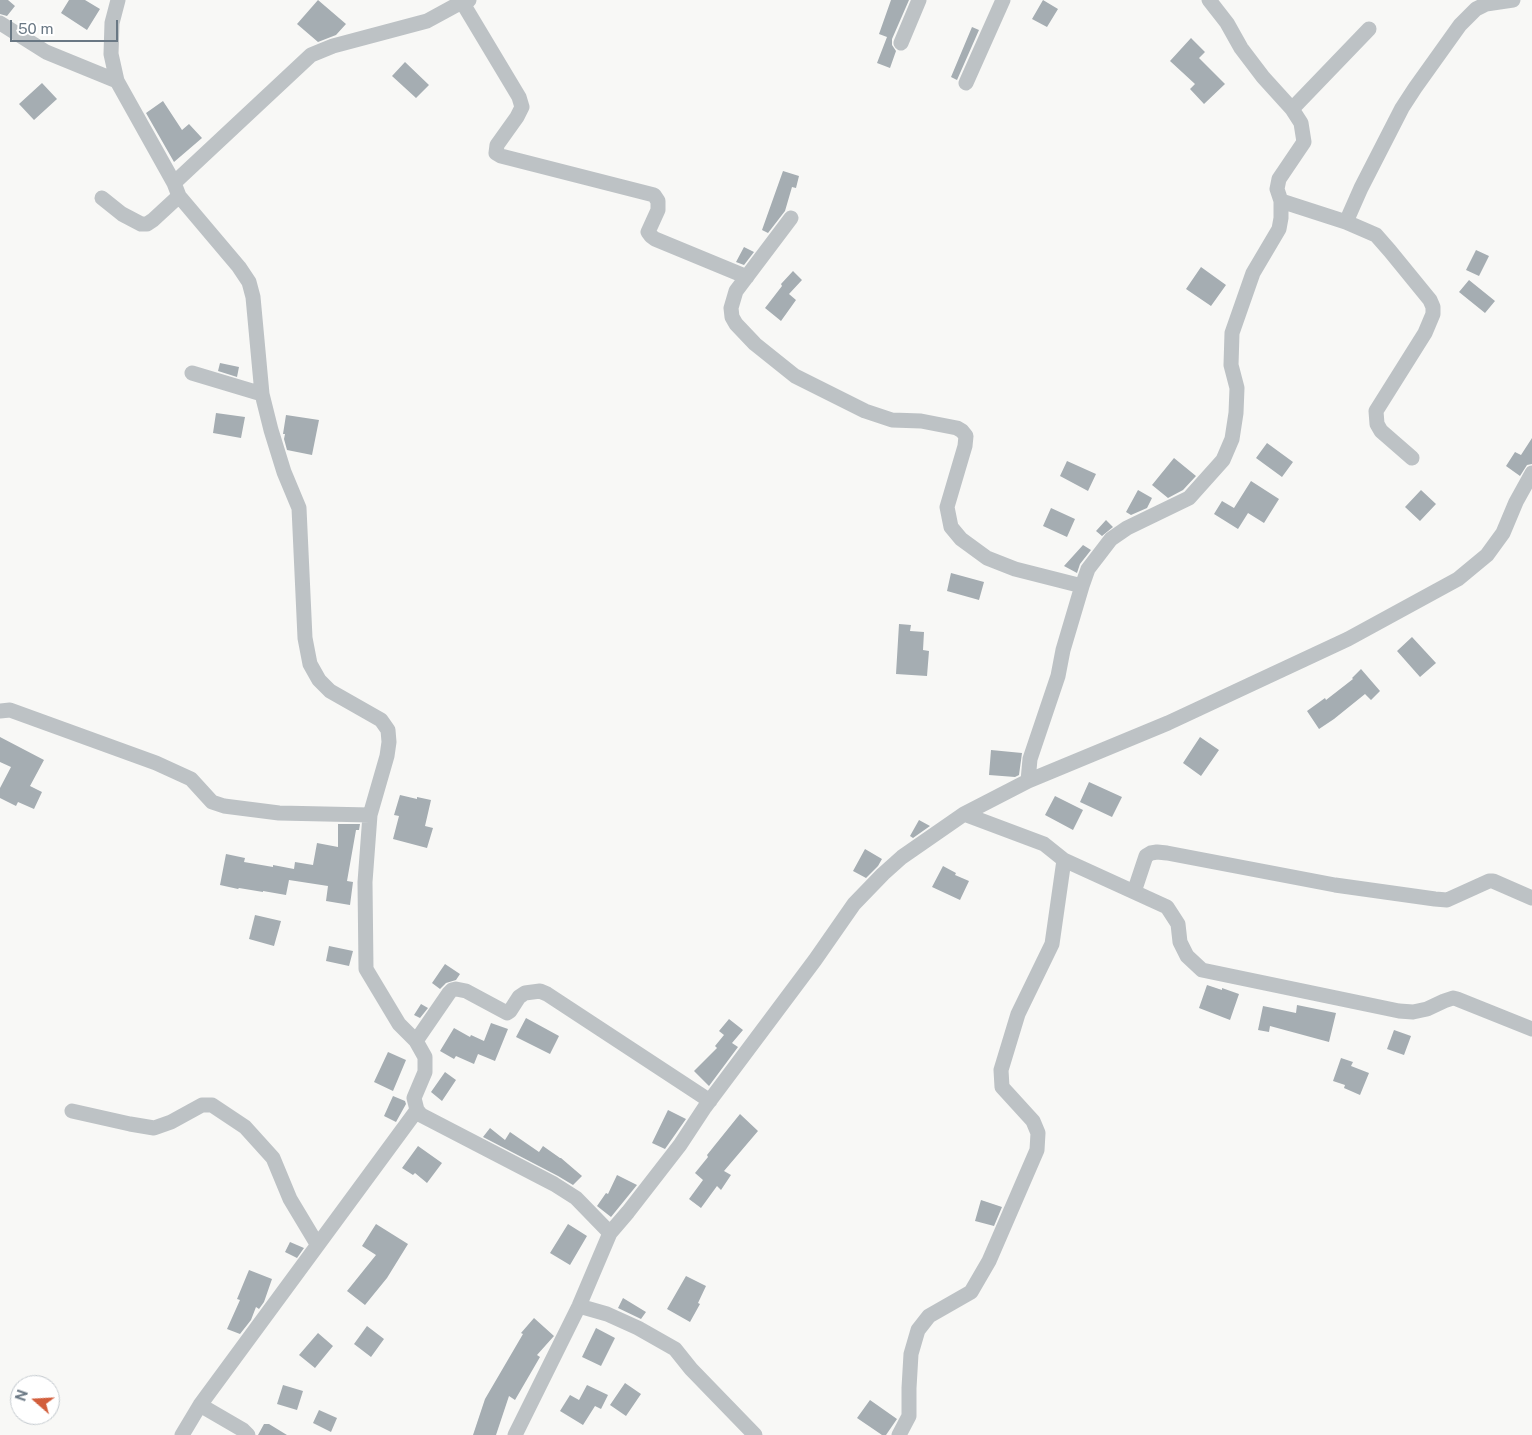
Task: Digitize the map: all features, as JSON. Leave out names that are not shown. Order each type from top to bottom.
[{"type":"street","points":[[118,0],[112,23],[111,54],[116,81],[177,190],[239,266],[249,282],[254,306],[262,394],[284,472],[299,508],[304,638],[310,664],[319,680],[330,691],[381,720],[388,730],[390,742],[370,815],[365,882],[366,969],[399,1024],[416,1041],[424,1057],[425,1072],[414,1098],[417,1110],[421,1115],[554,1184],[576,1198],[610,1233]]},
{"type":"street","points":[[901,43],[919,0]]},
{"type":"street","points":[[966,83],[1003,0]]},
{"type":"street","points":[[1028,782],[1030,759],[1058,676],[1063,650],[1088,569],[1111,539],[1127,528],[1189,498],[1223,460],[1232,439],[1236,414],[1237,388],[1231,365],[1232,333],[1253,273],[1279,230],[1281,201],[1277,189],[1279,179],[1304,142],[1301,123],[1292,109],[1263,77],[1241,48],[1227,23],[1209,0]]},
{"type":"street","points":[[1346,222],[1366,179],[1414,88],[1460,25],[1476,9],[1486,4],[1513,0]]},
{"type":"street","points":[[102,198],[122,214],[141,224],[147,224],[153,220],[177,190],[311,55],[333,46],[427,21],[463,1],[520,97],[522,107],[517,118],[497,145],[496,153],[501,156],[654,195],[658,201],[658,210],[648,232],[651,236],[747,277]]},
{"type":"street","points":[[0,23],[46,52],[116,81]]},
{"type":"street","points":[[1292,109],[1369,29]]},
{"type":"street","points":[[1281,201],[1346,222],[1376,235],[1430,300],[1433,314],[1425,333],[1376,411],[1376,424],[1381,431],[1412,458]]},
{"type":"street","points":[[791,218],[736,291],[732,301],[732,317],[736,324],[755,344],[795,376],[856,406],[892,420],[921,421],[957,428],[966,436],[965,446],[947,507],[951,527],[961,539],[987,558],[1015,570],[1082,586]]},
{"type":"street","points":[[192,373],[262,394]]},
{"type":"street","points":[[515,1435],[579,1306],[610,1233],[680,1145],[710,1101],[863,894],[883,874],[902,857],[964,814],[1028,782],[1168,723],[1321,651],[1458,579],[1486,555],[1503,534],[1516,502],[1532,473]]},
{"type":"street","points":[[0,711],[10,710],[156,763],[191,779],[212,802],[224,806],[279,813],[370,815]]},
{"type":"street","points":[[964,814],[1044,844],[1064,860],[1167,907],[1178,924],[1180,942],[1187,956],[1202,970],[1399,1011],[1427,1010],[1453,998],[1532,1029]]},
{"type":"street","points":[[1134,892],[1146,856],[1158,852],[1335,885],[1435,900],[1447,900],[1488,881],[1493,881],[1532,898]]},
{"type":"street","points":[[900,1435],[909,1416],[911,1354],[918,1330],[928,1316],[970,1292],[988,1261],[1037,1150],[1038,1133],[1033,1121],[1002,1087],[1001,1070],[1018,1014],[1052,944],[1064,860]]},
{"type":"street","points":[[416,1041],[452,990],[466,991],[506,1013],[510,1012],[519,997],[525,993],[540,991],[710,1101]]},
{"type":"street","points":[[72,1111],[154,1128],[171,1122],[202,1105],[212,1104],[245,1127],[273,1158],[290,1199],[317,1244]]},
{"type":"street","points":[[182,1435],[200,1405],[417,1110]]},
{"type":"street","points":[[579,1306],[607,1314],[638,1328],[675,1349],[691,1369],[755,1435]]},
{"type":"street","points":[[200,1405],[243,1430],[248,1435]]},
{"type":"building","points":[[0,0],[8,0],[15,6],[7,16],[0,14]]},
{"type":"building","points":[[69,0],[85,0],[100,9],[87,30],[61,13]]},
{"type":"building","points":[[318,0],[346,24],[336,35],[318,42],[297,24]]},
{"type":"building","points":[[891,0],[909,0],[892,39],[892,45],[896,51],[890,68],[877,63],[887,37],[879,34]]},
{"type":"building","points":[[1043,0],[1058,9],[1047,27],[1032,19]]},
{"type":"building","points":[[972,27],[979,30],[957,80],[951,77]]},
{"type":"building","points":[[1191,38],[1205,52],[1199,58],[1225,84],[1204,104],[1190,89],[1195,84],[1170,61]]},
{"type":"building","points":[[405,62],[429,85],[416,98],[392,76]]},
{"type":"building","points":[[42,83],[57,99],[34,120],[19,104]]},
{"type":"building","points":[[163,101],[182,130],[189,124],[202,138],[174,162],[146,113]]},
{"type":"building","points":[[783,171],[799,176],[796,188],[792,187],[785,211],[768,233],[762,230]]},
{"type":"building","points":[[744,247],[754,252],[744,265],[736,262]]},
{"type":"building","points":[[1476,250],[1489,256],[1479,276],[1466,270]]},
{"type":"building","points":[[1201,267],[1226,285],[1211,306],[1186,289]]},
{"type":"building","points":[[793,271],[802,280],[789,294],[796,300],[781,321],[765,308],[782,286],[781,284]]},
{"type":"building","points":[[1469,280],[1495,301],[1485,313],[1459,292]]},
{"type":"building","points":[[220,363],[239,367],[237,377],[218,371]]},
{"type":"building","points":[[216,413],[245,417],[241,438],[213,433]]},
{"type":"building","points":[[286,415],[319,420],[312,455],[287,450],[284,439],[285,434],[283,434]]},
{"type":"building","points":[[1532,438],[1532,464],[1527,465],[1520,476],[1506,466],[1515,452],[1521,455]]},
{"type":"building","points":[[1267,443],[1293,462],[1282,477],[1256,458]]},
{"type":"building","points":[[1174,458],[1196,476],[1183,490],[1168,498],[1152,485]]},
{"type":"building","points":[[1067,461],[1096,474],[1088,491],[1060,476]]},
{"type":"building","points":[[1251,481],[1279,499],[1264,523],[1248,513],[1238,529],[1214,514],[1222,501],[1234,508]]},
{"type":"building","points":[[1138,490],[1152,498],[1147,508],[1131,515],[1126,512]]},
{"type":"building","points":[[1421,490],[1436,504],[1420,521],[1405,507]]},
{"type":"building","points":[[1051,508],[1075,519],[1067,537],[1043,526]]},
{"type":"building","points":[[1106,520],[1113,527],[1102,536],[1096,531]]},
{"type":"building","points":[[1083,545],[1091,550],[1080,564],[1077,573],[1064,566]]},
{"type":"building","points":[[951,573],[984,582],[979,600],[947,591]]},
{"type":"building","points":[[899,624],[911,625],[910,631],[924,632],[923,650],[929,651],[927,676],[896,674]]},
{"type":"building","points":[[1412,637],[1436,663],[1420,677],[1397,651]]},
{"type":"building","points":[[1361,669],[1380,691],[1371,700],[1365,694],[1319,729],[1307,711],[1325,698],[1326,700],[1353,679]]},
{"type":"building","points":[[0,737],[44,760],[30,786],[42,792],[34,809],[18,802],[16,806],[0,798],[0,788],[11,767],[0,762]]},
{"type":"building","points":[[1200,737],[1219,750],[1201,776],[1183,763]]},
{"type":"building","points":[[991,750],[1022,753],[1019,775],[1015,777],[989,775]]},
{"type":"building","points":[[1089,782],[1122,797],[1112,817],[1080,802]]},
{"type":"building","points":[[400,795],[431,800],[425,826],[433,828],[427,848],[393,839],[399,816],[394,815]]},
{"type":"building","points":[[1055,796],[1083,810],[1073,830],[1045,815]]},
{"type":"building","points":[[919,820],[930,826],[913,838],[910,836]]},
{"type":"building","points":[[338,824],[360,824],[359,830],[356,830],[347,881],[353,882],[350,905],[326,901],[328,886],[289,880],[286,895],[220,885],[226,854],[245,858],[244,862],[273,867],[273,865],[294,869],[295,862],[313,865],[317,843],[338,847]]},
{"type":"building","points":[[865,849],[882,859],[866,878],[853,871]]},
{"type":"building","points":[[943,866],[956,873],[955,875],[969,881],[960,900],[932,887]]},
{"type":"building","points":[[255,915],[281,921],[274,946],[249,939]]},
{"type":"building","points":[[329,946],[353,951],[349,966],[326,961]]},
{"type":"building","points":[[445,964],[460,974],[456,980],[446,983],[440,989],[432,983]]},
{"type":"building","points":[[1207,985],[1239,994],[1230,1020],[1199,1008]]},
{"type":"building","points":[[421,1004],[428,1008],[420,1018],[414,1015]]},
{"type":"building","points":[[1297,1005],[1336,1013],[1329,1042],[1270,1026],[1269,1032],[1258,1030],[1263,1006],[1296,1013]]},
{"type":"building","points":[[526,1018],[559,1036],[550,1054],[516,1037]]},
{"type":"building","points":[[729,1019],[743,1030],[732,1043],[738,1047],[709,1086],[694,1071],[717,1048],[715,1046],[724,1035],[719,1031]]},
{"type":"building","points":[[491,1023],[508,1029],[495,1061],[478,1054],[474,1064],[456,1056],[454,1059],[440,1051],[454,1028],[470,1037],[471,1035],[484,1041]]},
{"type":"building","points":[[1394,1030],[1411,1036],[1404,1055],[1387,1049]]},
{"type":"building","points":[[388,1052],[406,1060],[393,1091],[374,1082]]},
{"type":"building","points":[[1341,1058],[1353,1062],[1351,1066],[1369,1073],[1360,1095],[1344,1088],[1345,1085],[1333,1081]]},
{"type":"building","points":[[445,1072],[456,1080],[442,1101],[431,1092]]},
{"type":"building","points":[[393,1096],[405,1101],[406,1104],[396,1122],[384,1116]]},
{"type":"building","points":[[668,1110],[686,1119],[665,1149],[652,1143]]},
{"type":"building","points":[[740,1114],[758,1131],[724,1171],[731,1175],[721,1190],[717,1186],[701,1208],[689,1199],[703,1180],[695,1173]]},
{"type":"building","points":[[490,1128],[505,1140],[510,1132],[539,1152],[543,1146],[582,1176],[573,1185],[483,1137]]},
{"type":"building","points":[[418,1146],[442,1163],[427,1183],[415,1173],[413,1175],[402,1168]]},
{"type":"building","points":[[617,1175],[637,1185],[611,1217],[597,1206],[606,1193],[608,1194]]},
{"type":"building","points":[[981,1200],[1002,1207],[994,1226],[975,1221]]},
{"type":"building","points":[[376,1224],[408,1244],[387,1278],[365,1305],[347,1291],[376,1255],[362,1246]]},
{"type":"building","points":[[568,1224],[587,1236],[570,1265],[550,1253]]},
{"type":"building","points":[[290,1242],[304,1248],[297,1258],[285,1252]]},
{"type":"building","points":[[249,1270],[272,1279],[264,1302],[259,1309],[256,1307],[251,1320],[240,1334],[227,1329],[240,1300],[237,1299]]},
{"type":"building","points":[[686,1276],[706,1286],[698,1303],[700,1304],[690,1322],[667,1309]]},
{"type":"building","points":[[623,1298],[646,1312],[641,1319],[618,1308]]},
{"type":"building","points":[[534,1318],[554,1336],[537,1355],[540,1357],[515,1400],[509,1396],[496,1435],[473,1435],[485,1399],[523,1334],[521,1333]]},
{"type":"building","points":[[367,1326],[384,1339],[371,1357],[354,1344]]},
{"type":"building","points":[[596,1328],[615,1338],[601,1366],[582,1357]]},
{"type":"building","points":[[318,1333],[333,1346],[315,1368],[299,1355]]},
{"type":"building","points":[[625,1383],[641,1394],[626,1416],[610,1405]]},
{"type":"building","points":[[283,1385],[303,1391],[297,1410],[277,1404]]},
{"type":"building","points":[[587,1385],[608,1395],[601,1409],[595,1406],[583,1425],[560,1411],[570,1395],[579,1400]]},
{"type":"building","points":[[870,1400],[897,1419],[886,1435],[882,1435],[857,1418]]},
{"type":"building","points":[[319,1410],[337,1418],[331,1432],[313,1423]]},
{"type":"building","points":[[264,1424],[269,1424],[287,1435],[258,1435]]}]
